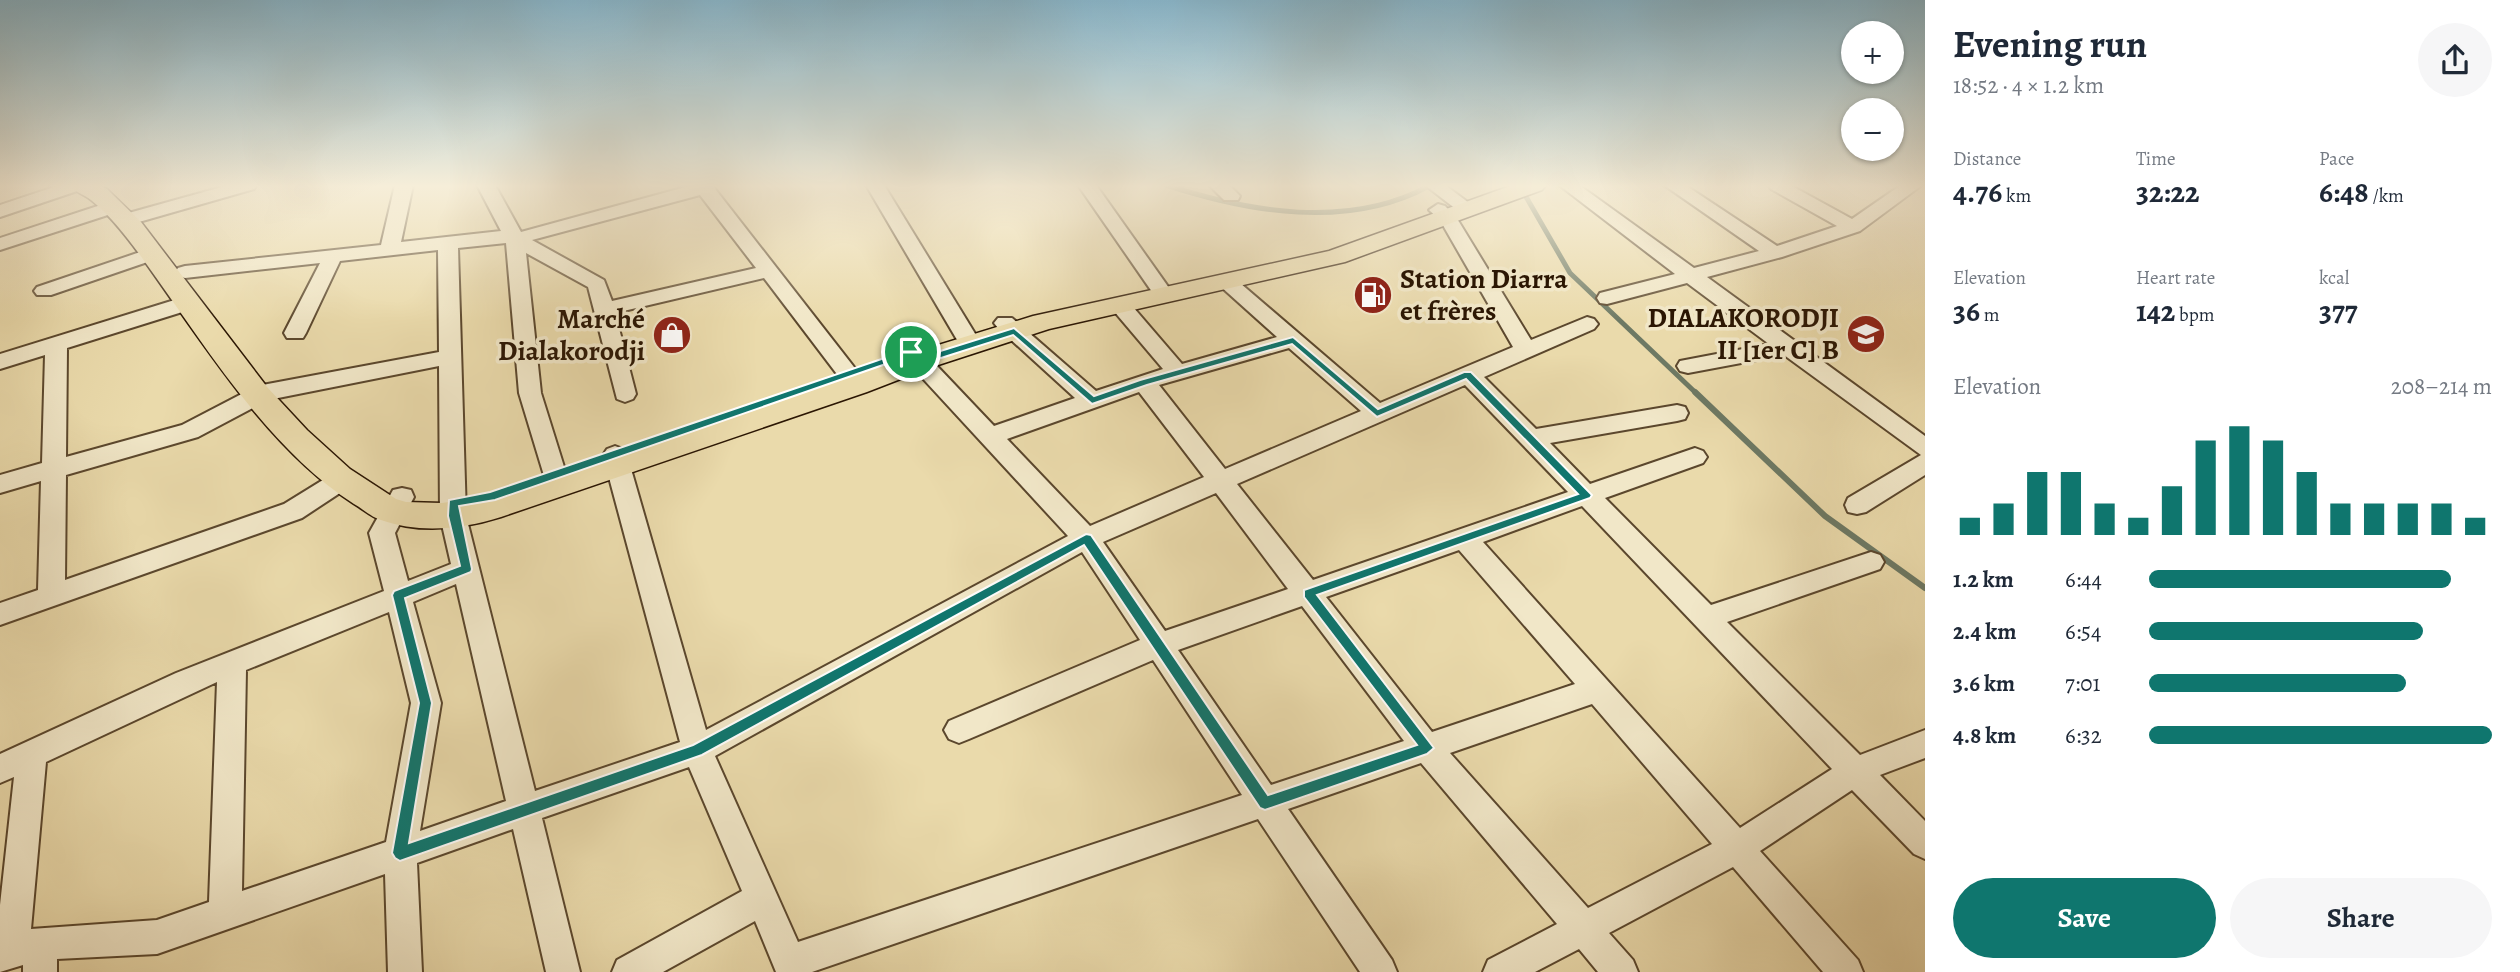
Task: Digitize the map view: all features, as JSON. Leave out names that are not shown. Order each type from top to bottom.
[{"type":"main road","points":[[136,230],[188,303],[264,394],[398,505]]},
{"type":"main road","points":[[144,230],[185,272],[264,394],[277,419],[340,481],[398,505],[423,504],[453,509],[491,496],[556,481],[915,357],[1010,327],[1120,305],[1161,291],[1327,249],[1387,230]]},
{"type":"main road","points":[[1010,327],[1037,313],[1226,281],[1336,257],[1402,230]]},
{"type":"street","points":[[0,244],[45,230]]},
{"type":"street","points":[[390,250],[394,230]]},
{"type":"street","points":[[510,230],[514,237],[530,393],[556,481]]},
{"type":"street","points":[[185,272],[514,237],[539,230]]},
{"type":"street","points":[[737,230],[853,380]]},
{"type":"street","points":[[902,230],[968,340]]},
{"type":"street","points":[[1119,230],[1161,291]]},
{"type":"street","points":[[1464,230],[1526,350]]},
{"type":"street","points":[[1630,230],[1925,448]]},
{"type":"street","points":[[1741,230],[1775,253]]},
{"type":"street","points":[[1607,298],[1775,253],[1843,230]]},
{"type":"street","points":[[514,237],[597,284],[625,394]]},
{"type":"street","points":[[448,243],[453,509],[563,972]]},
{"type":"street","points":[[44,291],[152,254]]},
{"type":"street","points":[[295,332],[333,256]]},
{"type":"street","points":[[603,309],[769,271]]},
{"type":"street","points":[[1226,281],[1377,413]]},
{"type":"street","points":[[0,362],[188,303]]},
{"type":"street","points":[[1120,305],[1178,373]]},
{"type":"street","points":[[32,753],[23,955],[157,937],[697,750],[1086,538],[1587,324]]},
{"type":"street","points":[[1010,327],[1092,400]]},
{"type":"street","points":[[989,436],[1144,382],[1293,340]]},
{"type":"street","points":[[51,596],[56,345]]},
{"type":"street","points":[[1689,366],[1788,347]]},
{"type":"street","points":[[915,357],[1086,538],[1265,803],[1368,968]]},
{"type":"street","points":[[0,484],[190,431],[264,394],[450,358]]},
{"type":"street","points":[[1468,374],[1925,843]]},
{"type":"street","points":[[1144,382],[1427,748],[1621,972]]},
{"type":"street","points":[[1531,438],[1677,414]]},
{"type":"street","points":[[959,730],[1159,645],[1695,457]]},
{"type":"street","points":[[616,460],[697,750],[792,967],[1596,690]]},
{"type":"street","points":[[1857,505],[1925,463]]},
{"type":"street","points":[[0,614],[293,511],[340,481]]},
{"type":"street","points":[[398,505],[382,533],[426,703],[400,853],[405,972]]},
{"type":"street","points":[[1464,538],[1846,972]]},
{"type":"street","points":[[1706,618],[1871,562]]},
{"type":"street","points":[[0,769],[232,663],[466,569]]},
{"type":"street","points":[[225,913],[232,663]]},
{"type":"street","points":[[1500,972],[1735,849],[1855,771],[1925,744]]},
{"type":"street","points":[[629,972],[763,898]]},
{"type":"waterway","points":[[1545,230],[1570,273],[1697,394]]},
{"type":"waterway","points":[[1695,392],[1825,516],[1925,588]]},
{"type":"place","name":"Station Diarra et frères","points":[[1373,295]]},
{"type":"place","name":"DIALAKORODJI II [1er C] B","points":[[1866,334]]},
{"type":"place","name":"Marché Dialakorodji","points":[[672,335]]},
{"type":"route","points":[[1014,331],[1092,400],[1144,382],[1293,340],[1377,413],[1468,374],[1586,495],[1308,593],[1427,748],[1265,803],[1086,538],[697,750],[400,853],[426,703],[398,595],[466,569],[453,516],[453,503],[491,496],[849,376],[911,352],[919,361],[1014,331]]}]
